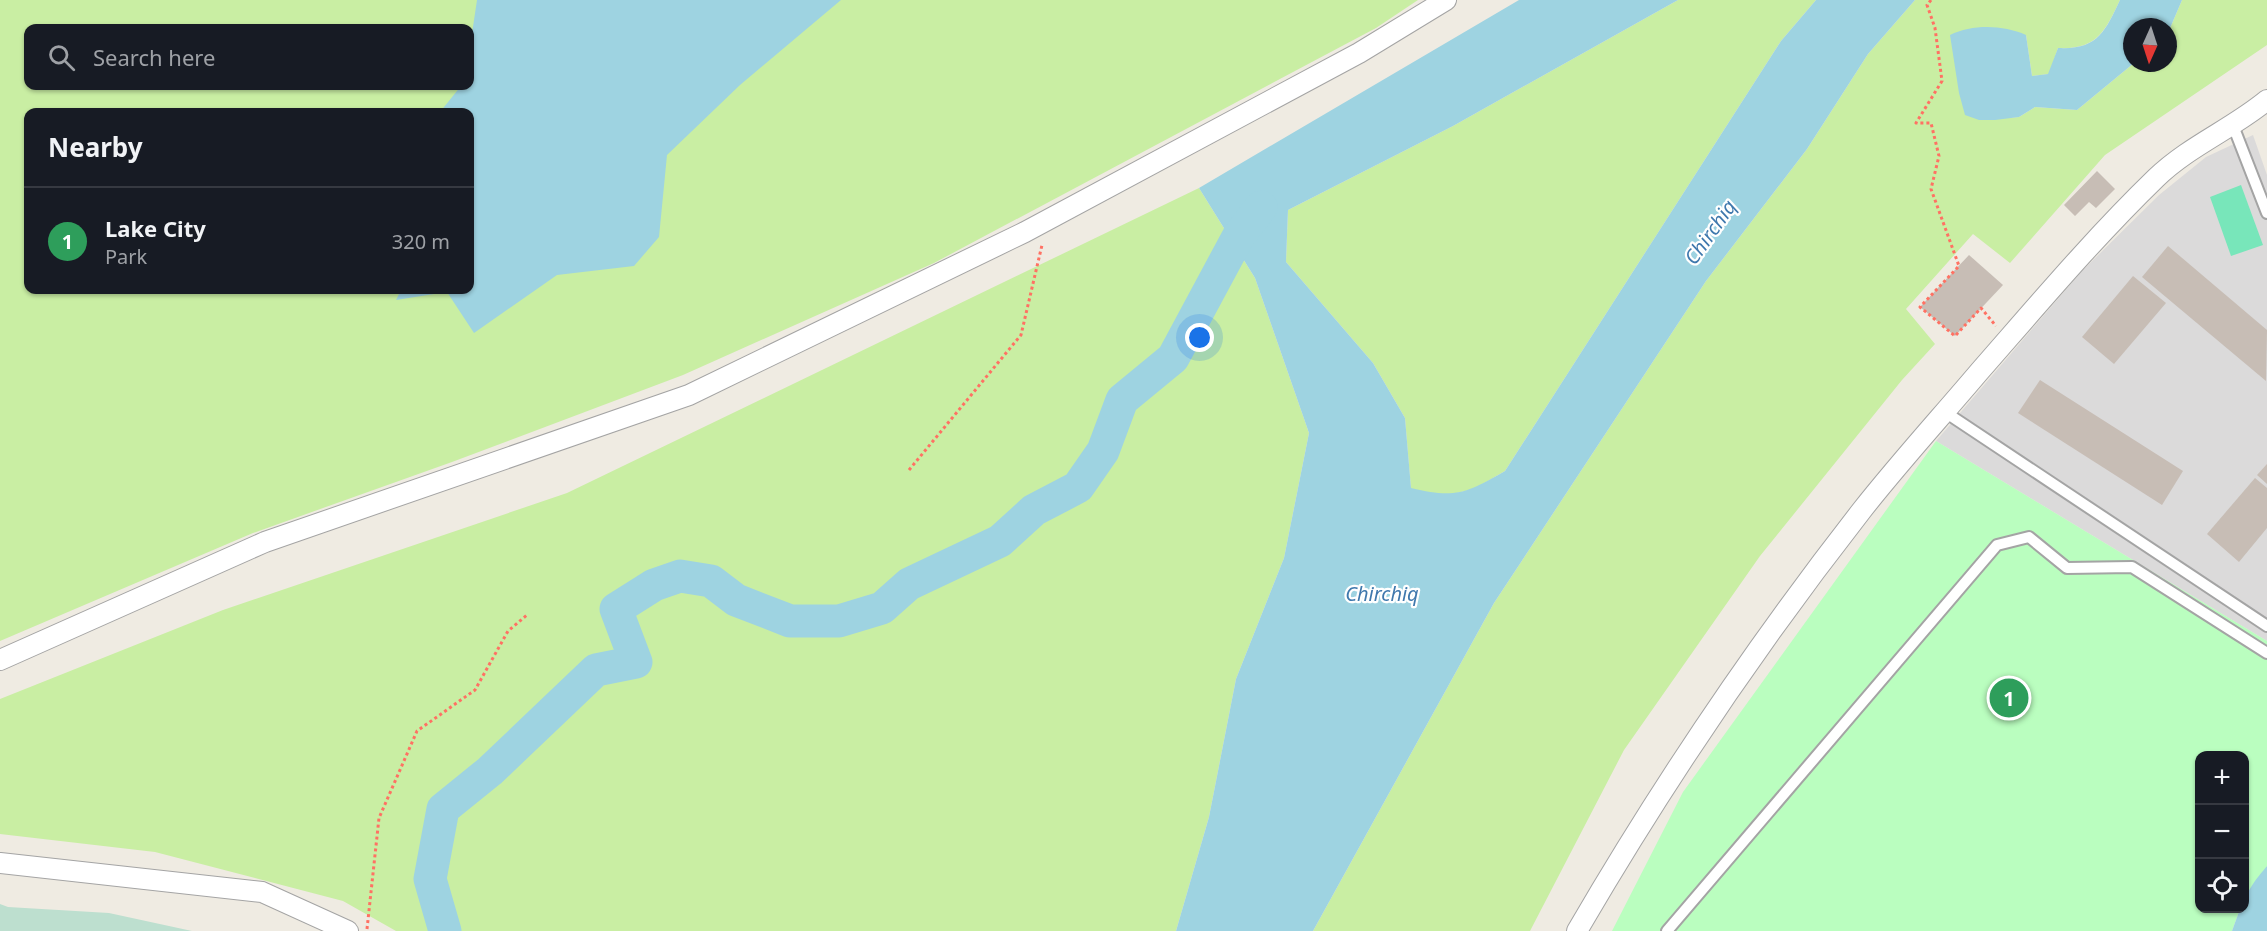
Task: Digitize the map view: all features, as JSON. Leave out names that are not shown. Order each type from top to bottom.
[{"type":"street","points":[[0,660],[265,542],[689,395],[1048,220],[1359,53],[1446,0]]},
{"type":"street","points":[[1577,931],[1651,811],[1754,657],[1864,508],[2008,339],[2157,177],[2206,139],[2262,106]]},
{"type":"street","points":[[0,863],[262,892],[348,931]]},
{"type":"lane","points":[[2232,123],[2267,213]]},
{"type":"lane","points":[[1945,412],[2267,626]]},
{"type":"lane","points":[[1667,931],[1997,545],[2029,537],[2067,568],[2132,567],[2267,653]]},
{"type":"path","points":[[1931,0],[1927,5],[1935,28],[1942,81],[1916,123],[1931,123],[1940,156],[1931,189],[1959,266],[1920,307],[1955,336],[1981,308],[2008,339]]},
{"type":"path","points":[[909,470],[1022,335],[1048,220]]},
{"type":"path","points":[[367,931],[379,818],[417,731],[475,690],[507,631],[527,615]]},
{"type":"shaded area","points":[[2253,135],[2267,175],[2267,641],[1936,441],[2081,272],[2159,195],[2206,157]]},
{"type":"green space","points":[[0,0],[1418,0],[1376,28],[934,263],[683,375],[452,462],[253,533],[0,641]]},
{"type":"green space","points":[[1678,0],[1816,0],[1781,41],[1505,471],[1474,489],[1444,496],[1411,489],[1405,418],[1373,363],[1286,262],[1288,210],[1453,126]]},
{"type":"green space","points":[[1915,0],[2120,0],[2098,37],[2082,46],[2058,48],[2049,74],[2032,76],[2026,35],[1979,120],[2019,117],[2035,107],[2077,110],[2123,72],[2177,72],[2177,18],[2174,18],[2182,0],[2267,0],[2267,45],[2105,155],[2010,263],[1973,234],[1906,309],[1935,344],[1902,380],[1760,556],[1624,750],[1530,931],[1313,931],[1494,603],[1706,281],[1807,149],[1868,54]]},
{"type":"green space","points":[[2241,185],[2263,245],[2231,256],[2210,197]]},
{"type":"green space","points":[[1199,188],[1255,278],[1309,433],[1284,558],[1236,679],[1209,817],[1176,931],[396,931],[343,901],[155,852],[0,834],[0,699],[223,610],[567,493]]},
{"type":"green space","points":[[1936,441],[2267,641],[2267,866],[2249,894],[2249,751],[2195,751],[2195,913],[2239,913],[2232,931],[1612,931],[1683,792]]},
{"type":"green space","points":[[0,904],[8,907],[109,913],[192,931],[0,931]]},
{"type":"water","points":[[477,0],[841,0],[740,85],[667,155],[659,237],[634,266],[557,275],[474,333],[448,294],[474,294],[474,108],[443,108],[458,90],[474,90],[473,24]]},
{"type":"water","name":"Chirchiq","points":[[1519,0],[1678,0],[1453,126],[1288,210],[1286,262],[1373,363],[1405,418],[1411,488],[1439,493],[1460,492],[1505,471],[1781,41],[1816,0],[1915,0],[1868,54],[1807,149],[1706,281],[1494,603],[1313,931],[1176,931],[1209,817],[1236,679],[1284,558],[1309,433],[1255,278],[1199,188]]},
{"type":"water","points":[[2120,0],[2182,0],[2174,18],[2123,18],[2123,72],[2077,110],[2035,107],[2019,117],[1995,120],[1979,120],[1965,115],[1959,93],[1950,35],[1968,29],[1988,27],[2008,29],[2026,35],[2032,76],[2048,74],[2058,48],[2082,46],[2091,42],[2104,30]]},
{"type":"water","points":[[399,294],[434,294],[396,300]]},
{"type":"water","points":[[2267,866],[2267,931],[2232,931],[2239,913],[2249,913],[2249,891]]},
{"type":"building","points":[[2097,171],[2115,189],[2096,208],[2089,202],[2075,216],[2064,205]]},
{"type":"building","points":[[2168,246],[2267,330],[2266,381],[2142,277]]},
{"type":"building","points":[[1969,255],[2003,285],[1955,336],[1920,307]]},
{"type":"building","points":[[2133,276],[2166,303],[2114,364],[2082,337]]},
{"type":"building","points":[[2040,380],[2183,471],[2162,505],[2018,413]]},
{"type":"building","points":[[2267,464],[2267,484],[2257,475]]},
{"type":"building","points":[[2255,478],[2267,488],[2267,528],[2239,562],[2207,534]]},
{"type":"waterway","points":[[445,931],[430,879],[443,809],[490,771],[596,670],[636,662],[616,609],[654,585],[680,576],[711,581],[736,600],[790,621],[839,621],[882,608],[909,584],[1000,541],[1034,510],[1078,487],[1103,451],[1122,400],[1173,358],[1238,237],[1261,207]]},
{"type":"place","name":"Lake City","points":[[2009,698]]}]
